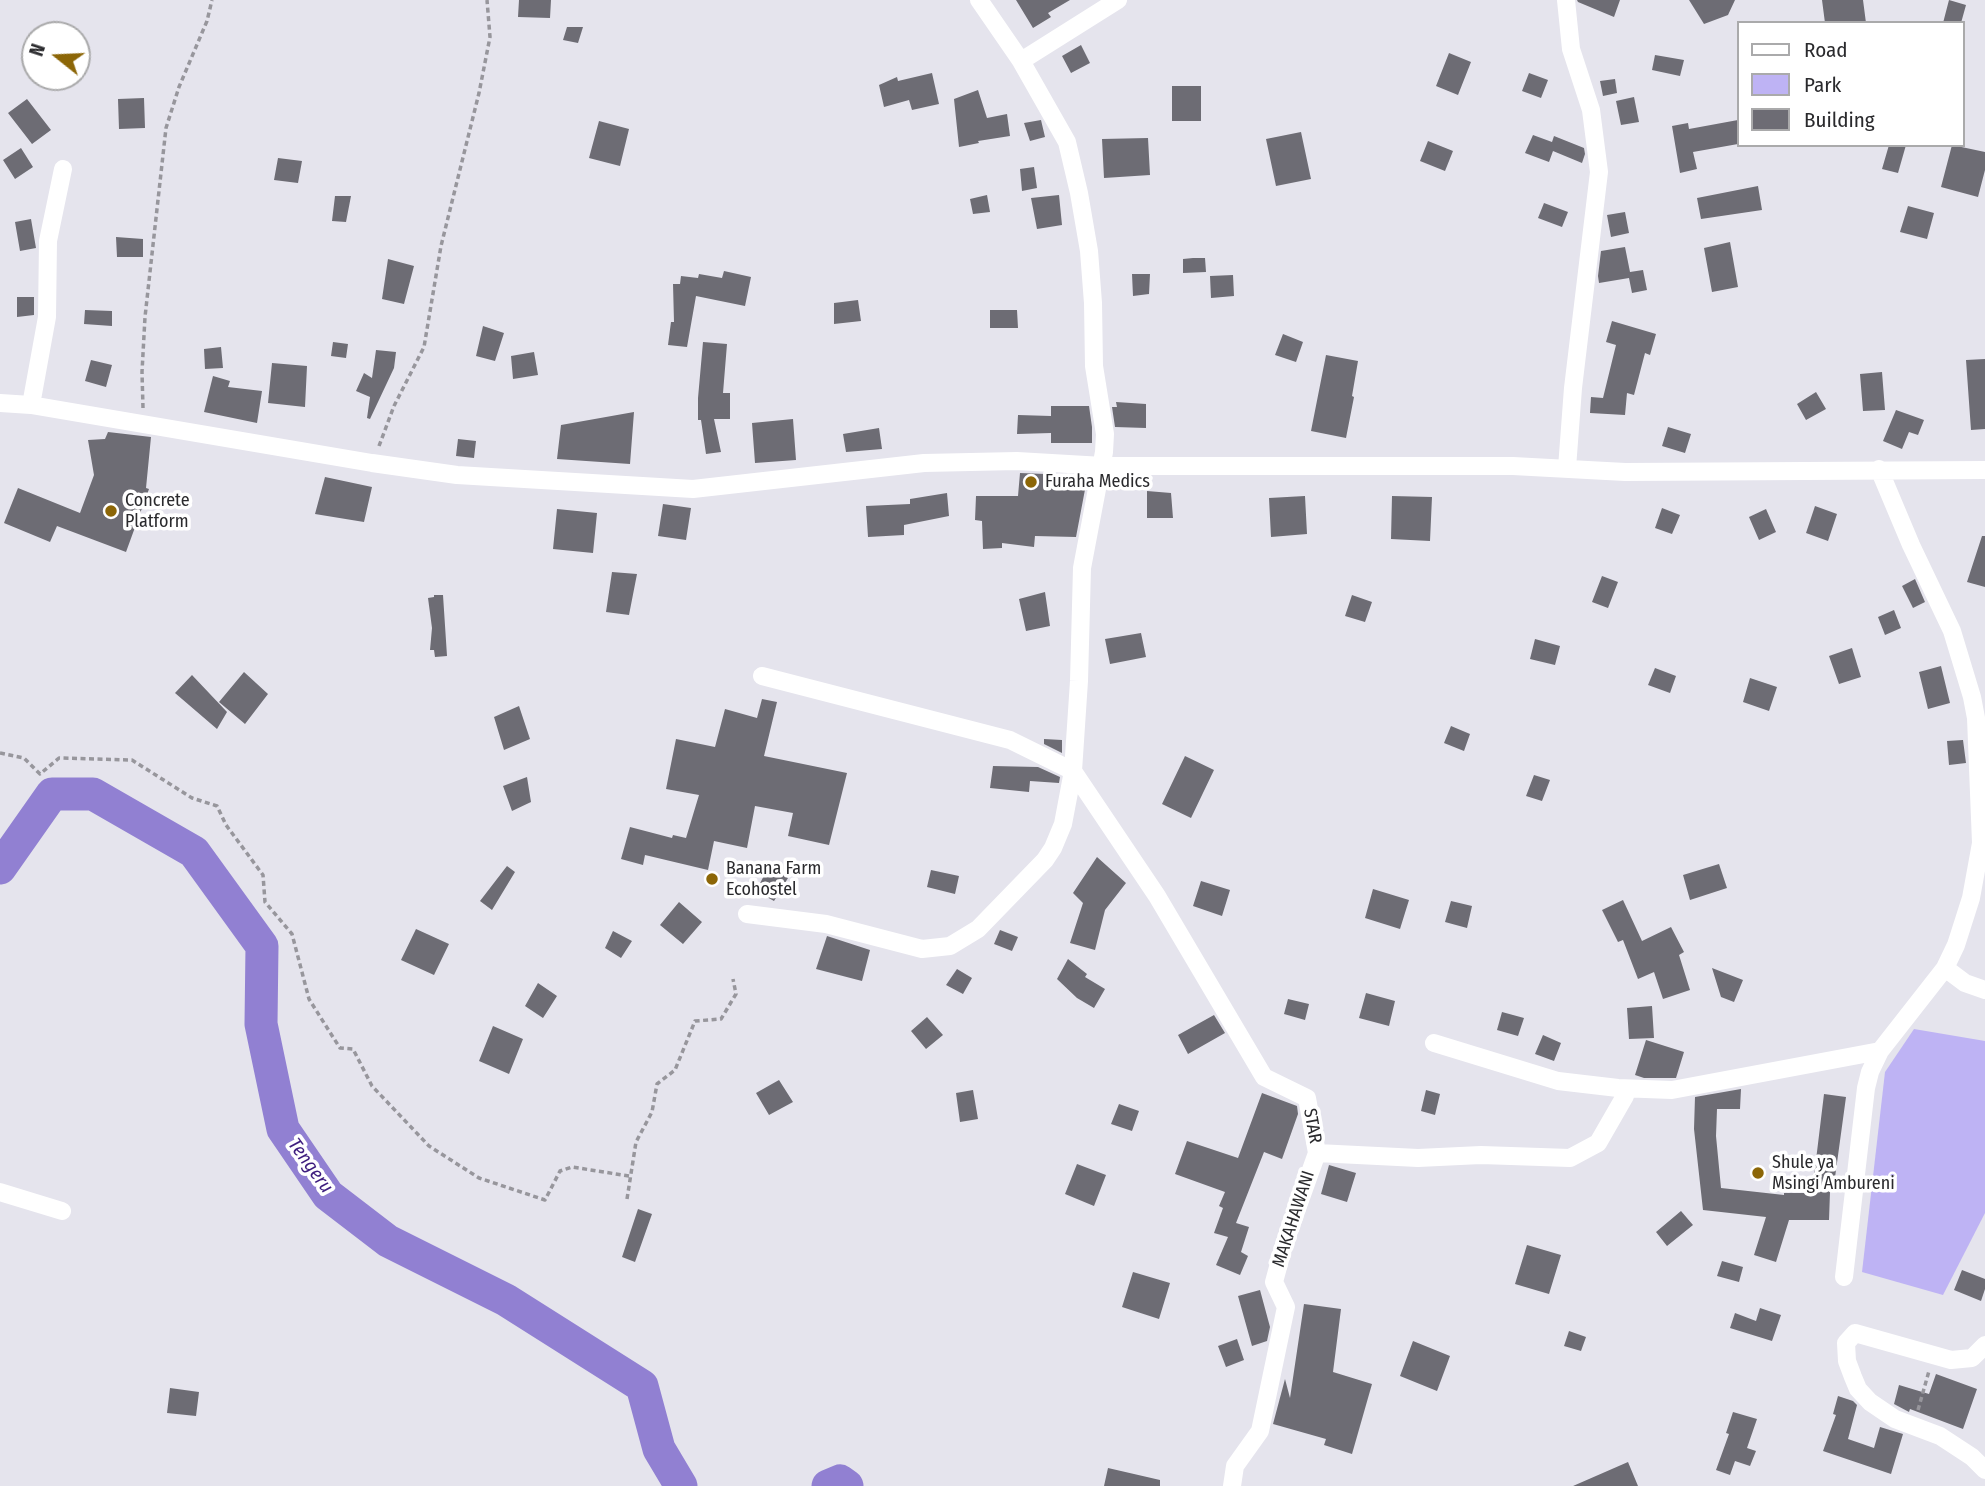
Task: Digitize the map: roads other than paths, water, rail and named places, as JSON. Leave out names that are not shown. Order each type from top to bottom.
[{"type":"street","points":[[747,914],[826,924],[922,949],[950,946],[978,929],[1050,853],[1063,824],[1073,771],[1082,568],[1103,466],[1105,434],[1094,366],[1089,251],[1075,170],[1067,142],[1021,61],[979,0]]},
{"type":"street","points":[[1021,61],[1118,0]]},
{"type":"street","points":[[1566,0],[1571,49],[1591,110],[1599,172],[1573,388],[1567,468]]},
{"type":"street","points":[[31,405],[47,317],[48,240],[63,169]]},
{"type":"street","points":[[0,403],[31,405],[457,475],[693,489],[924,463],[1017,461],[1103,466],[1567,468],[1717,473],[1879,469],[1985,470]]},
{"type":"street","points":[[1844,1277],[1870,1072],[1880,1051],[1945,968],[1956,945],[1971,898],[1981,843],[1976,718],[1972,697],[1952,631],[1879,469]]},
{"type":"street","points":[[762,676],[1010,740],[1073,771]]},
{"type":"street","name":"STAR","points":[[1073,771],[1157,896],[1264,1077],[1307,1098],[1317,1153]]},
{"type":"street","points":[[1945,968],[1965,983],[1985,990]]},
{"type":"street","points":[[1434,1043],[1558,1081],[1618,1088],[1672,1090],[1880,1051]]},
{"type":"street","name":"MAKAHAWANI","points":[[1232,1486],[1236,1466],[1260,1431],[1286,1307],[1274,1282],[1284,1245],[1317,1153],[1418,1158],[1481,1155],[1570,1158],[1598,1143],[1625,1096]]},
{"type":"street","points":[[0,1192],[62,1211]]},
{"type":"street","points":[[1985,1345],[1972,1357],[1951,1360],[1855,1334],[1846,1343],[1847,1361],[1858,1389],[1882,1412],[1940,1436],[1961,1449],[1985,1471]]},
{"type":"waterway","name":"Tengeru","points":[[0,868],[52,794],[93,794],[194,852],[262,946],[261,1024],[283,1129],[328,1195],[388,1241],[506,1300],[642,1386],[659,1449],[681,1486]]},
{"type":"waterway","name":"Tengeru","points":[[828,1486],[840,1481],[847,1486]]},
{"type":"place","name":"Furaha Medics","points":[[1031,482]]},
{"type":"place","name":"Concrete Platform","points":[[111,511]]},
{"type":"place","name":"Banana Farm Ecohostel","points":[[712,879]]},
{"type":"place","name":"Shule ya Msingi Ambureni","points":[[1758,1173]]}]
